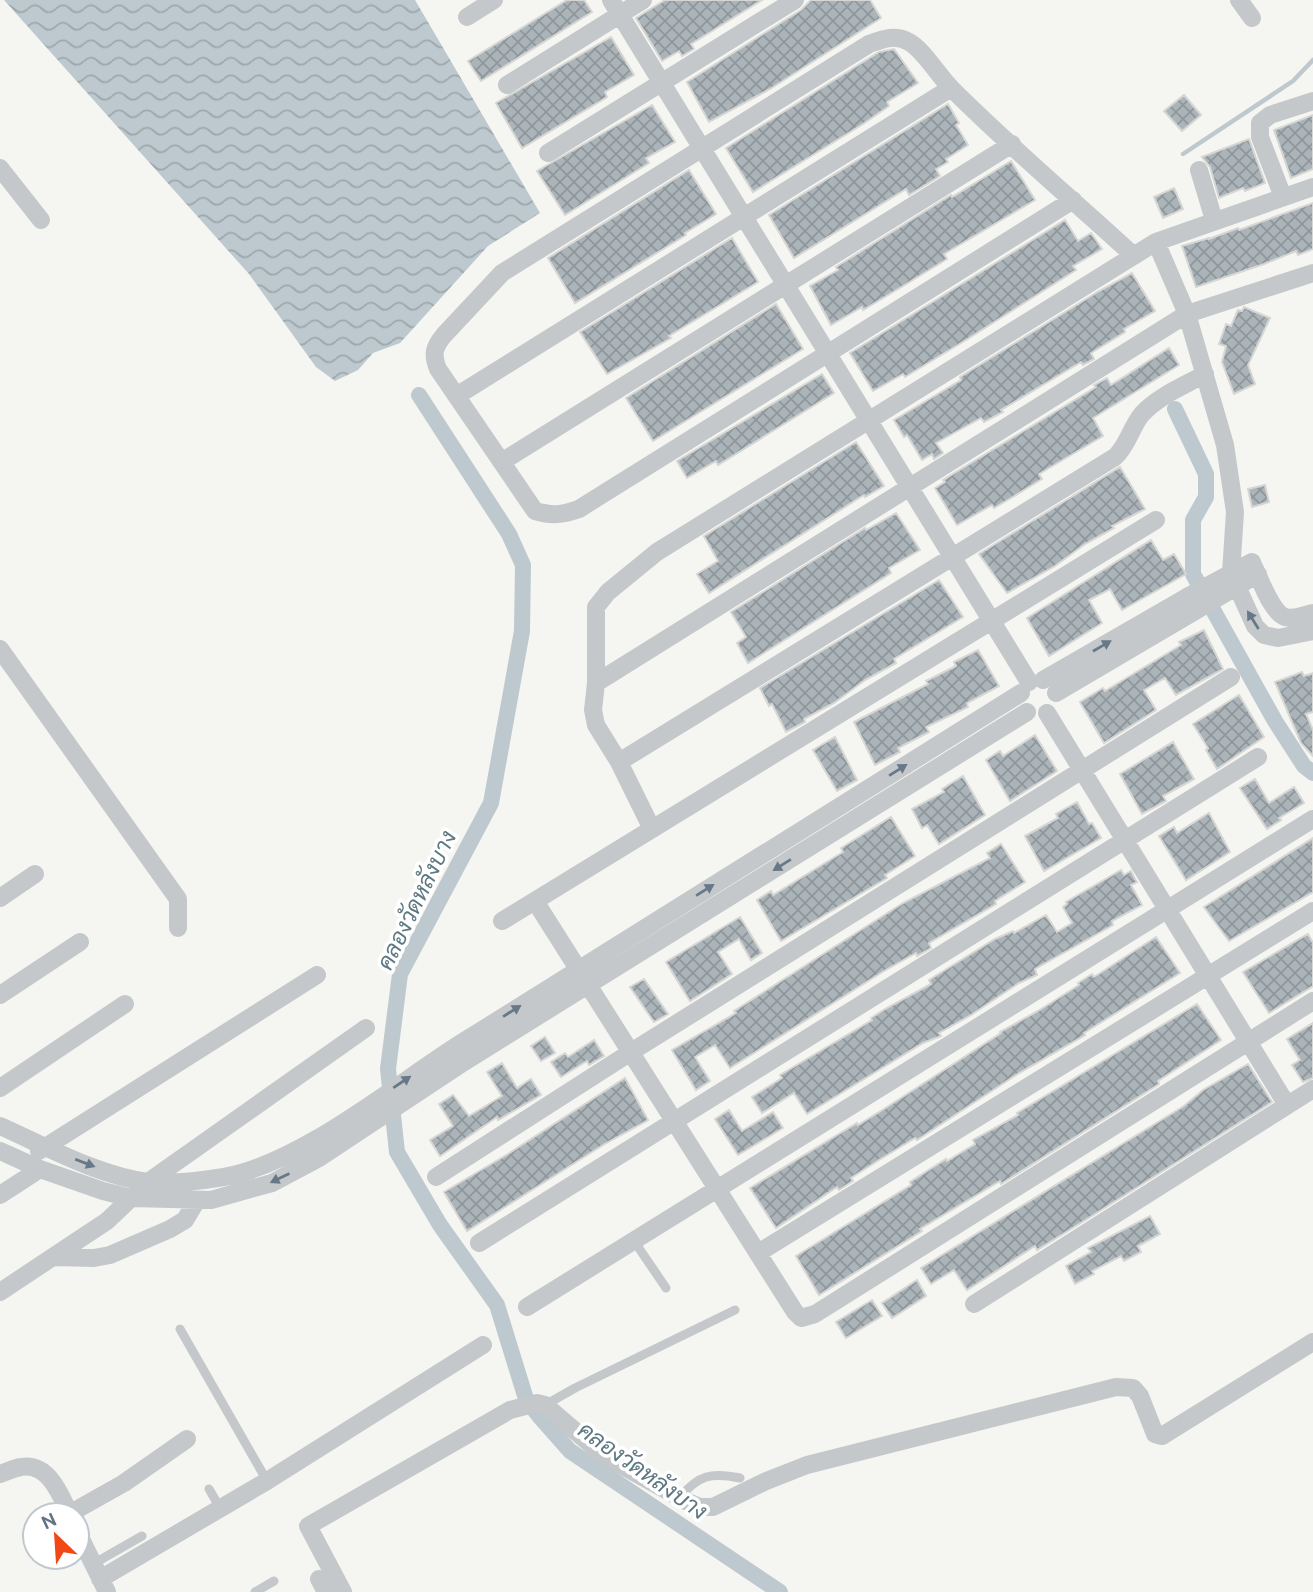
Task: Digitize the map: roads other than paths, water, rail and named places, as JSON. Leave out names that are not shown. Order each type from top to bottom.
[{"type":"street","points":[[467,16],[494,0]]},
{"type":"street","points":[[508,85],[615,7],[643,0]]},
{"type":"street","points":[[548,153],[795,0]]},
{"type":"street","points":[[1239,0],[1252,18]]},
{"type":"street","points":[[615,7],[992,622],[1037,687],[1055,705],[1047,713],[1037,716],[1027,712],[1021,704],[1037,687]]},
{"type":"street","points":[[1073,200],[579,509],[564,514],[550,516],[535,511],[438,369],[433,356],[435,346],[502,273],[869,44],[882,39],[898,37],[912,43],[951,88],[1012,144],[1073,200],[1134,256]]},
{"type":"street","points":[[458,395],[951,88]]},
{"type":"street","points":[[1283,197],[1260,137],[1260,124],[1270,115],[1313,101]]},
{"type":"street","points":[[503,461],[1012,144]]},
{"type":"street","points":[[0,168],[41,220]]},
{"type":"street","points":[[1199,170],[1214,220]]},
{"type":"street","points":[[652,829],[619,762],[596,725],[593,710],[596,683],[596,607],[608,592],[657,552],[1156,242],[1313,187]]},
{"type":"street","points":[[1156,242],[1187,314],[1225,446],[1234,512],[1233,579],[1255,626],[1264,635],[1278,638],[1313,631]]},
{"type":"street","points":[[596,683],[1187,314],[1313,273]]},
{"type":"street","points":[[619,762],[1115,457],[1123,449],[1142,415],[1159,399],[1205,374]]},
{"type":"street","points":[[502,921],[1156,520]]},
{"type":"street","points":[[1234,531],[1276,612],[1293,618],[1313,613]]},
{"type":"street","points":[[0,1150],[32,1165],[103,1191],[131,1198],[211,1200],[272,1183],[319,1158],[355,1124],[479,1042],[579,969],[1037,687],[1255,568]]},
{"type":"street","points":[[0,649],[178,899],[178,928]]},
{"type":"street","points":[[436,1177],[1231,677]]},
{"type":"street","points":[[479,1042],[589,985],[1027,712]]},
{"type":"street","points":[[1047,713],[1287,1105]]},
{"type":"street","points":[[480,1243],[1258,757]]},
{"type":"street","points":[[527,1307],[1313,818]]},
{"type":"street","points":[[799,832],[811,847]]},
{"type":"street","points":[[0,898],[35,874]]},
{"type":"street","points":[[535,901],[801,1318],[815,1314],[1247,1040],[1313,1001]]},
{"type":"street","points":[[758,1253],[1313,911]]},
{"type":"street","points":[[0,995],[80,942]]},
{"type":"street","points":[[0,1195],[32,1165],[46,1146],[317,975]]},
{"type":"street","points":[[0,1088],[125,1004]]},
{"type":"street","points":[[0,1292],[107,1221],[148,1181],[366,1028]]},
{"type":"street","points":[[974,1304],[1313,1089]]},
{"type":"street","points":[[0,1126],[110,1172],[148,1181],[197,1181],[228,1176],[263,1165],[355,1124]]},
{"type":"street","points":[[310,1142],[319,1158]]},
{"type":"street","points":[[53,1257],[94,1258],[110,1255],[178,1224],[190,1214],[197,1200]]},
{"type":"street","points":[[343,1592],[308,1526],[510,1410],[541,1404],[603,1455],[700,1507],[713,1507],[807,1465],[1116,1387],[1133,1388],[1140,1396],[1155,1433],[1162,1436],[1313,1342]]},
{"type":"street","points":[[91,1560],[100,1578],[267,1480],[483,1345]]},
{"type":"street","points":[[91,1502],[124,1483],[187,1439]]},
{"type":"street","points":[[0,1474],[23,1466],[43,1472],[56,1486],[63,1501]]},
{"type":"lane","points":[[634,1241],[666,1288]]},
{"type":"lane","points":[[541,1404],[735,1310]]},
{"type":"lane","points":[[180,1329],[267,1480]]},
{"type":"lane","points":[[680,1497],[691,1484],[709,1476],[722,1474],[740,1478]]},
{"type":"lane","points":[[209,1489],[220,1508]]},
{"type":"lane","points":[[100,1578],[142,1536]]},
{"type":"lane","points":[[255,1592],[274,1581]]},
{"type":"water","points":[[4,0],[415,0],[540,213],[488,246],[400,343],[373,353],[358,370],[335,381],[316,367],[249,274]]},
{"type":"waterway","points":[[1183,154],[1293,81],[1313,60]]},
{"type":"waterway","name":"คลองวัดหลังบาง","points":[[419,395],[509,534],[523,565],[522,631],[491,803],[400,974],[388,1069],[397,1152],[440,1225],[497,1305],[526,1399],[539,1416],[570,1451],[780,1592]]},
{"type":"waterway","points":[[1175,409],[1206,474],[1206,497],[1193,520],[1193,574],[1275,721],[1304,766],[1313,773]]}]
